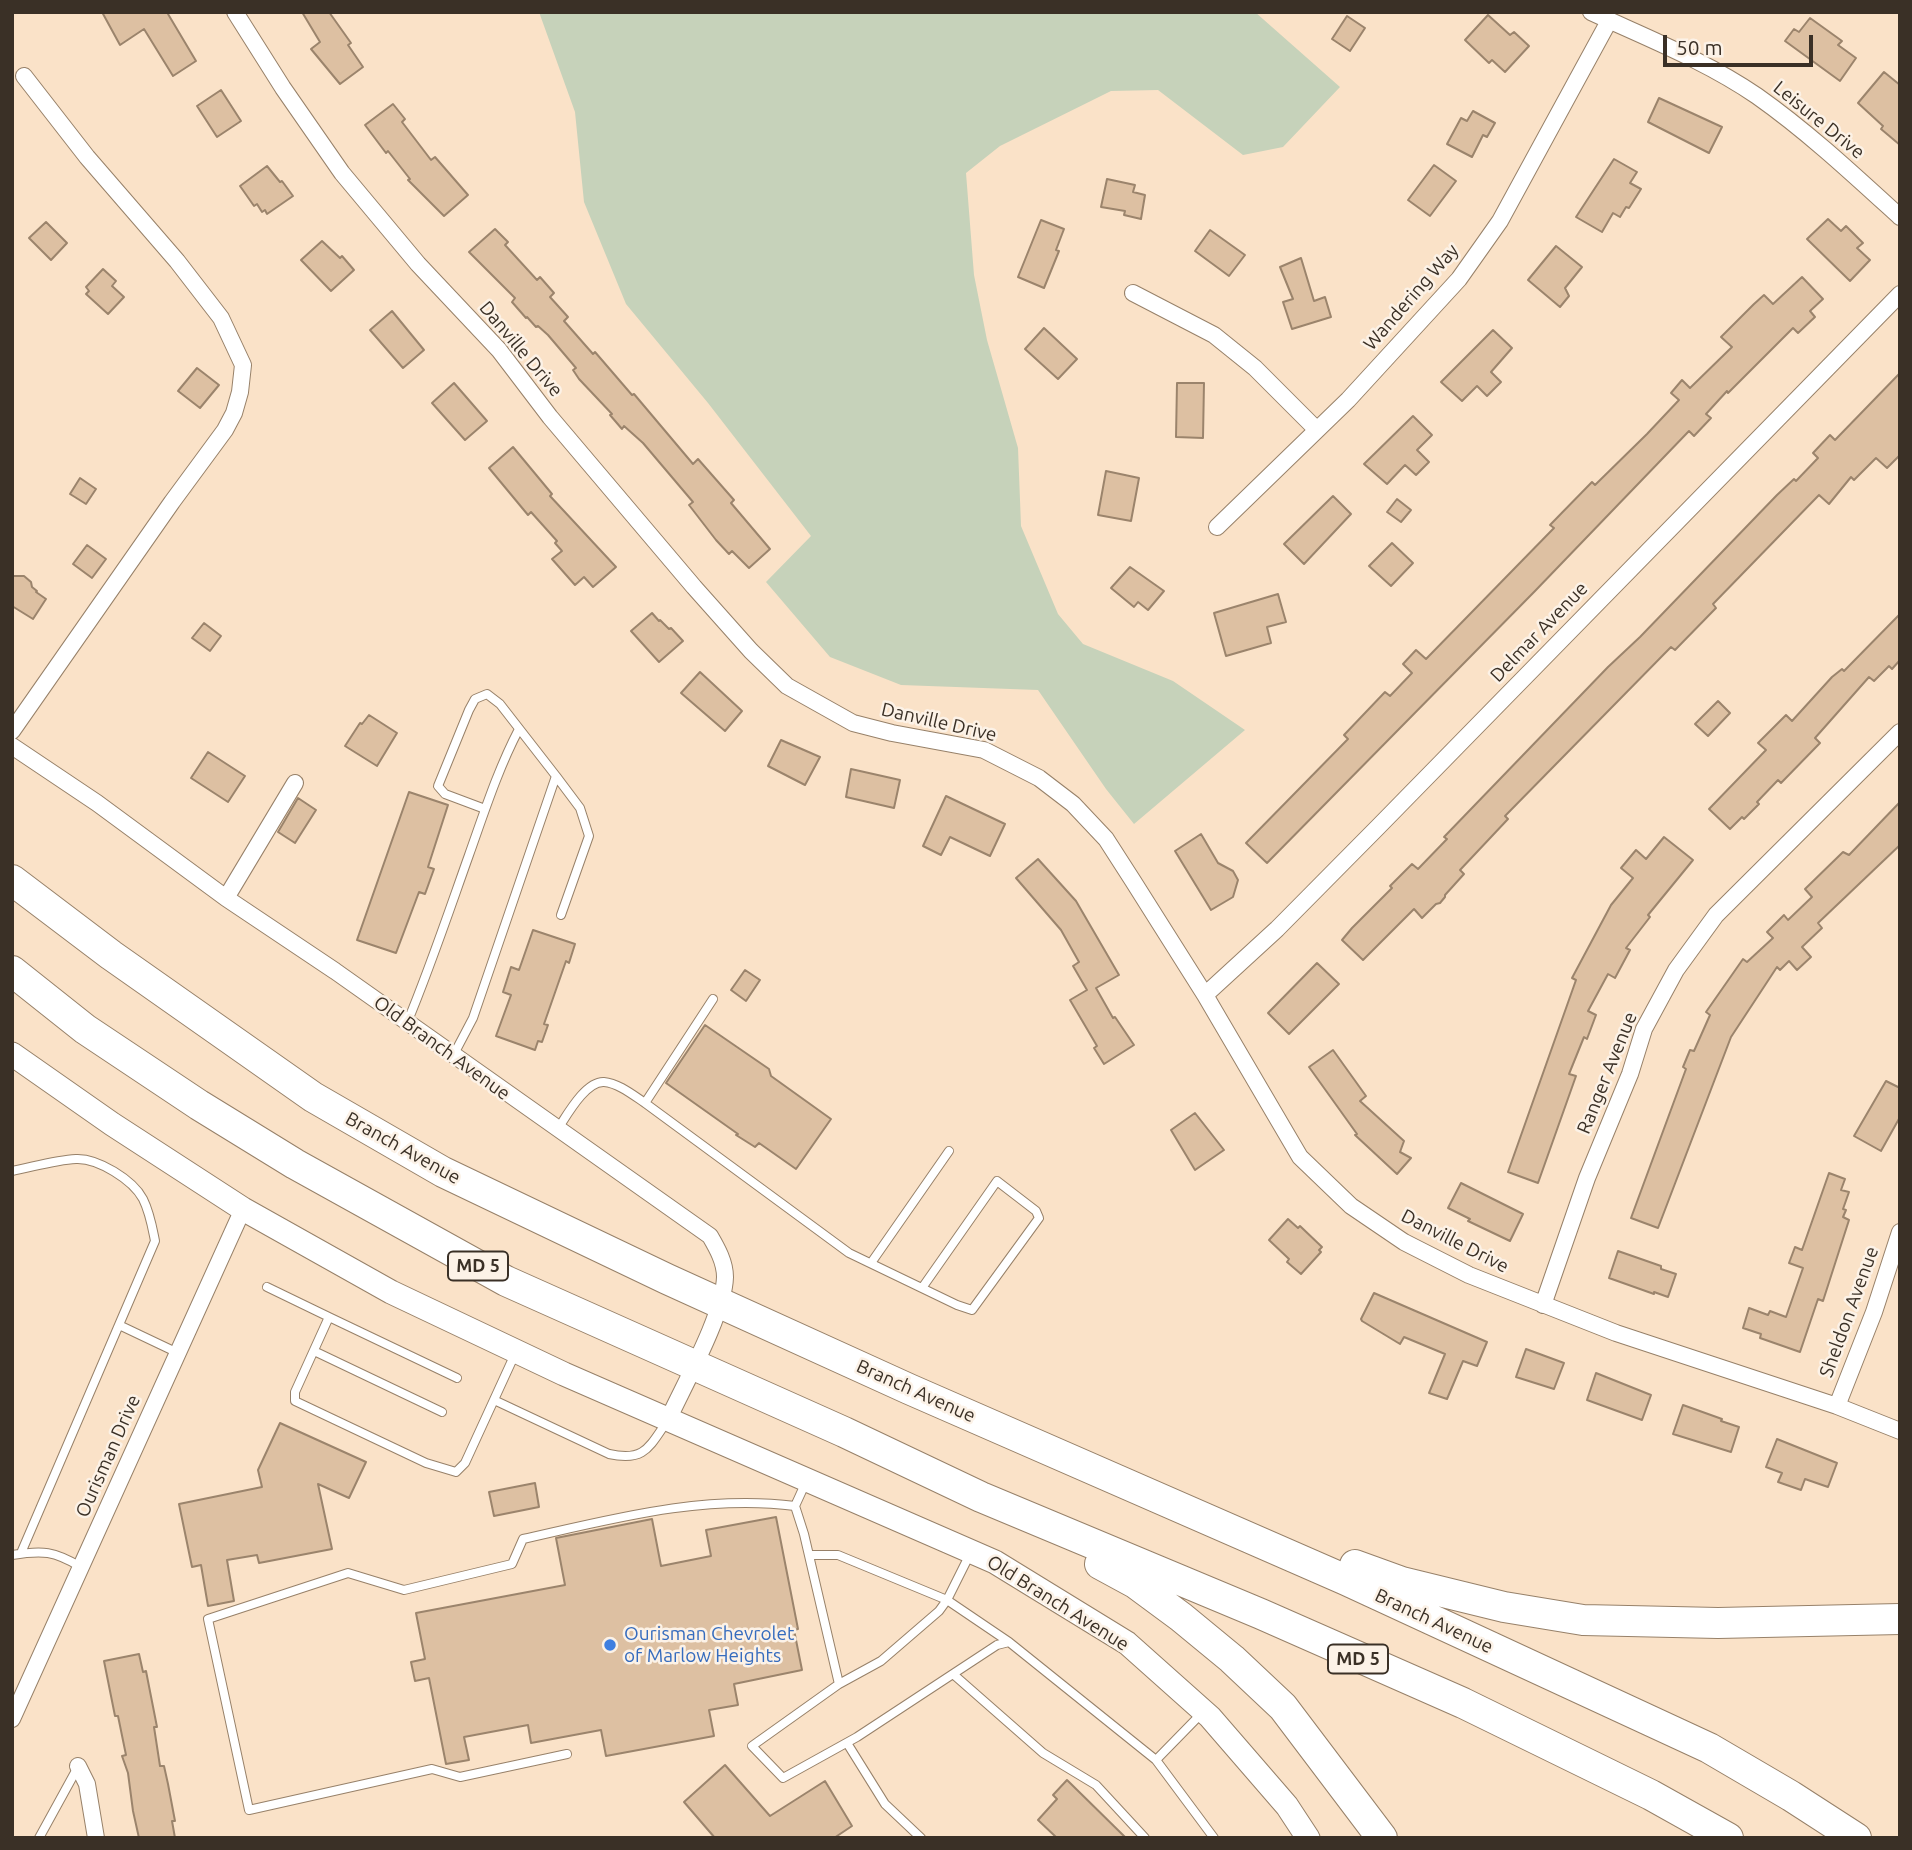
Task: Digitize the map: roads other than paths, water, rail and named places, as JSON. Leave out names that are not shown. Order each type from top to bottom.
[{"type":"highway","name":"Branch Avenue","points":[[12,880],[111,955],[313,1097],[443,1172],[721,1304],[1346,1580],[1709,1748],[1856,1838]]},
{"type":"highway","name":"MD 5","points":[[12,971],[85,1029],[199,1105],[295,1164],[506,1281],[844,1432],[981,1497],[1261,1614],[1463,1703],[1651,1795],[1728,1838]]},
{"type":"highway","points":[[1134,1485],[1402,1582],[1504,1607],[1583,1620],[1718,1623],[1900,1619]]},
{"type":"highway","points":[[981,1497],[1135,1583],[1232,1659],[1283,1707],[1382,1838]]},
{"type":"street","name":"Danville Drive","points":[[235,12],[342,173],[418,264],[499,349],[550,417],[751,651],[787,686],[853,723],[984,750],[1039,778],[1073,804],[1106,839],[1205,995],[1300,1157],[1350,1206],[1404,1242],[1469,1275],[1616,1333],[1837,1406],[1900,1431]]},
{"type":"street","name":"Leisure Drive","points":[[1591,12],[1699,62],[1755,95],[1811,137],[1900,217]]},
{"type":"street","name":"Wandering Way","points":[[1217,527],[1348,400],[1459,279],[1494,231],[1609,21]]},
{"type":"street","points":[[12,731],[164,512],[225,430],[237,402],[243,365],[220,318],[177,261],[87,157],[24,76]]},
{"type":"street","points":[[1133,293],[1214,335],[1255,368],[1317,430]]},
{"type":"street","name":"Delmar Avenue","points":[[1205,995],[1277,929],[1900,295]]},
{"type":"street","name":"Ranger Avenue","points":[[1543,1305],[1587,1178],[1630,1074],[1644,1029],[1676,970],[1716,915],[1900,732]]},
{"type":"street","name":"Old Branch Avenue","points":[[12,746],[710,1236],[719,1251],[725,1275],[721,1304],[668,1420]]},
{"type":"street","points":[[226,898],[295,783]]},
{"type":"street","name":"Old Branch Avenue","points":[[12,1054],[112,1124],[243,1209],[391,1292],[668,1420],[995,1562],[1127,1643],[1203,1712],[1287,1806],[1308,1838]]},
{"type":"street","name":"Ourisman Drive","points":[[12,1719],[243,1209]]},
{"type":"street","name":"Sheldon Avenue","points":[[1837,1406],[1874,1312],[1900,1232]]},
{"type":"street","points":[[78,1766],[87,1784],[96,1838]]},
{"type":"lane","points":[[485,809],[445,794],[439,786],[469,710],[475,699],[487,694],[499,704],[580,808],[589,836],[561,915]]},
{"type":"lane","points":[[407,1023],[431,965],[485,809],[508,749],[519,729]]},
{"type":"lane","points":[[453,1055],[473,1018],[556,776]]},
{"type":"lane","points":[[645,1103],[713,999]]},
{"type":"lane","points":[[558,1130],[582,1094],[597,1083],[604,1082],[624,1089],[849,1253],[922,1288],[972,1310],[1039,1218],[1036,1211],[997,1181],[922,1288]]},
{"type":"lane","points":[[871,1263],[949,1151]]},
{"type":"lane","points":[[12,1171],[78,1159],[98,1162],[115,1172],[141,1195],[150,1215],[155,1241],[17,1554],[51,1552],[81,1567]]},
{"type":"lane","points":[[267,1287],[457,1378]]},
{"type":"lane","points":[[329,1317],[295,1392],[295,1401],[426,1463],[456,1472],[465,1463],[516,1351]]},
{"type":"lane","points":[[119,1325],[178,1353]]},
{"type":"lane","points":[[314,1351],[442,1412]]},
{"type":"lane","points":[[494,1400],[609,1454],[627,1458],[646,1451],[668,1420]]},
{"type":"lane","points":[[807,1480],[795,1506],[839,1684]]},
{"type":"lane","points":[[567,1754],[460,1777],[432,1769],[249,1810],[208,1619],[348,1573],[404,1590],[512,1564],[523,1539],[596,1523],[695,1505],[762,1501],[795,1506]]},
{"type":"lane","points":[[971,1551],[947,1600],[881,1661],[839,1684],[752,1746],[783,1778],[847,1743],[998,1645],[1009,1642]]},
{"type":"lane","points":[[809,1555],[838,1555],[848,1558],[947,1600],[1009,1642],[1156,1760],[1214,1838]]},
{"type":"lane","points":[[953,1674],[1043,1753],[1096,1785],[1145,1838]]},
{"type":"lane","points":[[1156,1760],[1203,1712]]},
{"type":"lane","points":[[847,1743],[885,1804],[921,1838]]},
{"type":"lane","points":[[39,1838],[78,1766]]},
{"type":"place","name":"Ourisman Chevrolet of Marlow Heights","points":[[610,1645]]}]
